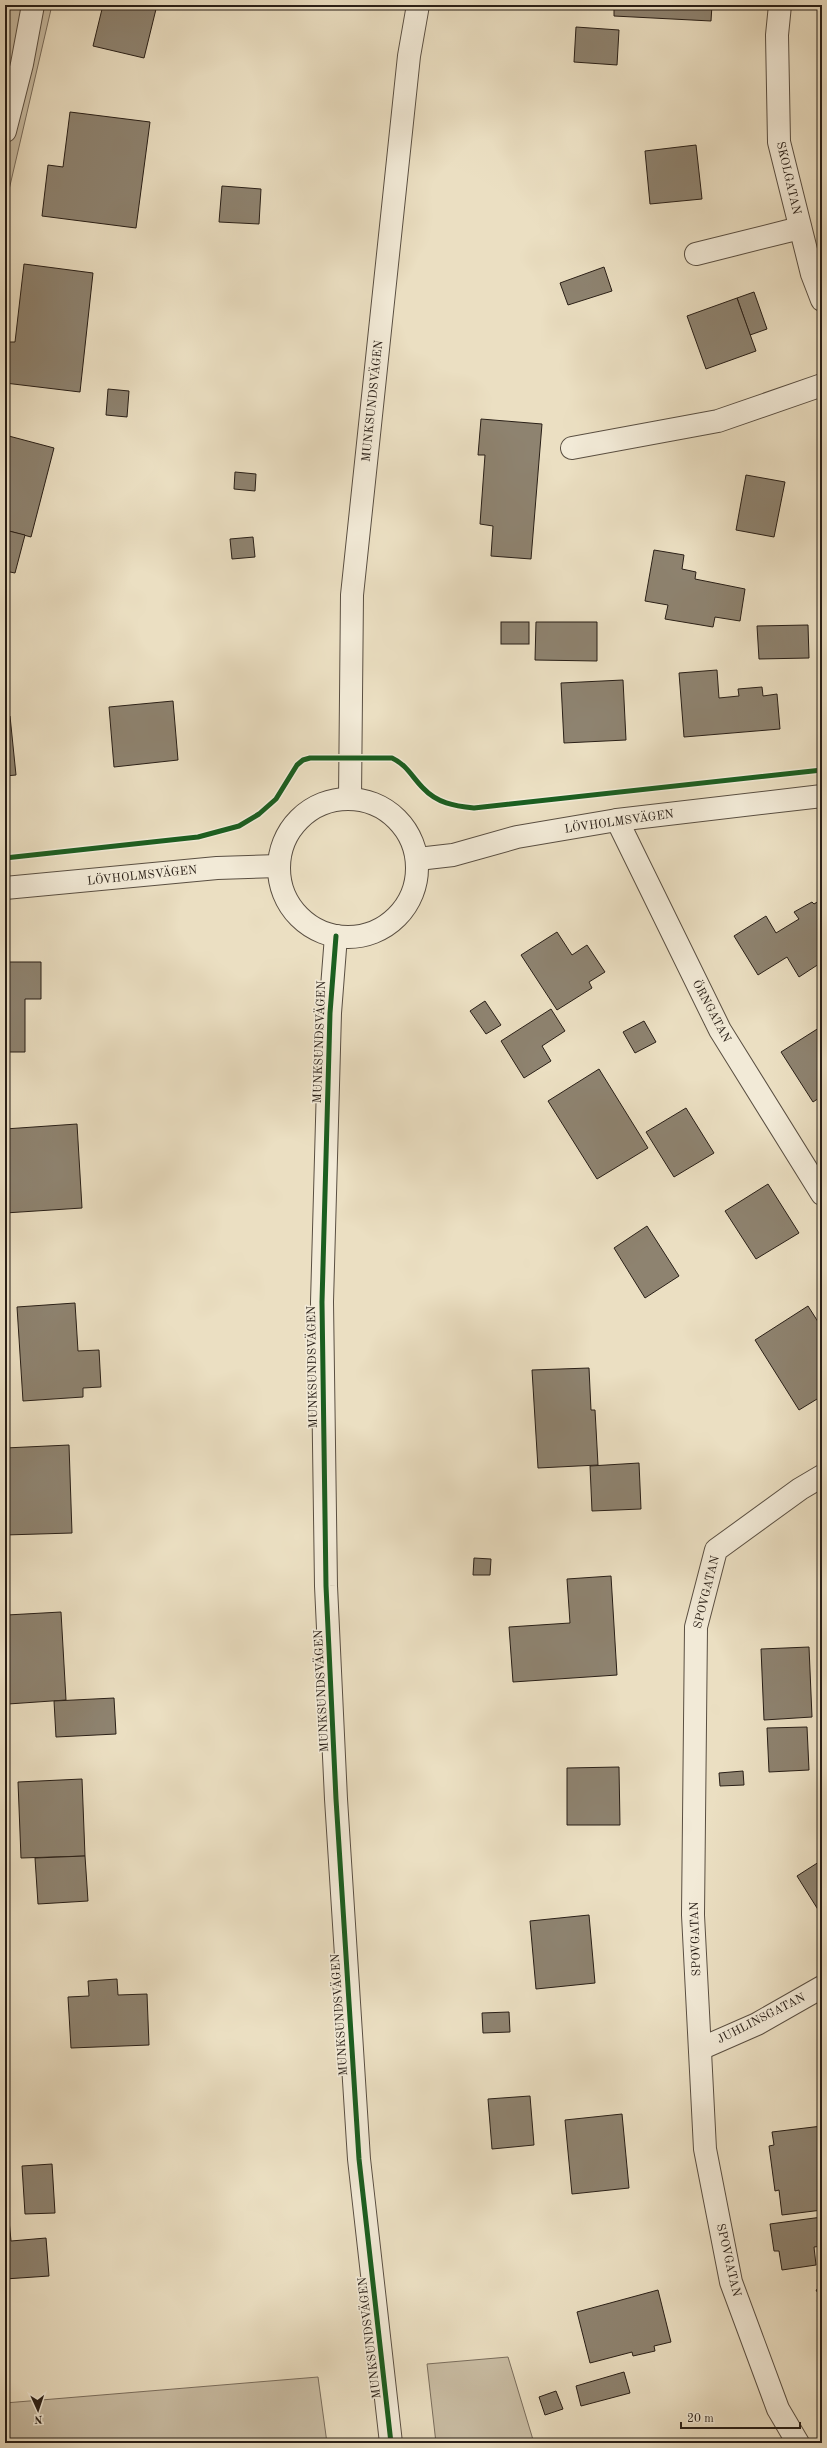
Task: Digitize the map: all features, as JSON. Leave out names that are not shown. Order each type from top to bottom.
[{"type":"street","points":[[5,132],[22,64],[32,5]]},
{"type":"street","name":"MUNKSUNDSVÄGEN","points":[[350,798],[352,595],[409,56],[418,5]]},
{"type":"street","name":"SKOLGATAN","points":[[780,5],[777,35],[779,142],[812,274],[822,300]]},
{"type":"street","points":[[696,254],[800,228]]},
{"type":"street","points":[[572,448],[718,421],[822,385]]},
{"type":"street","name":"LÖVHOLMSVÄGEN","points":[[418,859],[453,855],[517,837],[617,820],[822,796]]},
{"type":"street","points":[[350,798],[366,800],[395,816],[409,832],[418,859],[418,875],[412,896],[392,922],[363,936],[336,936],[311,926],[295,911],[284,893],[279,866],[285,839],[305,813],[324,802],[350,798]]},
{"type":"street","name":"ÖRNGATAN","points":[[617,820],[720,1030],[822,1194]]},
{"type":"street","name":"LÖVHOLMSVÄGEN","points":[[5,888],[217,868],[279,866]]},
{"type":"street","name":"MUNKSUNDSVÄGEN","points":[[336,936],[330,1013],[322,1302],[326,1579],[336,1800],[359,2159],[391,2443]]},
{"type":"street","name":"SPOVGATAN","points":[[798,2443],[778,2409],[731,2282],[706,2149],[693,1915],[696,1627],[716,1550],[800,1489],[822,1476]]},
{"type":"street","name":"JUHLINSGATAN","points":[[700,2049],[757,2024],[822,1987]]},
{"type":"shaded area","points":[[5,5],[52,5],[5,207]]},
{"type":"shaded area","points":[[508,2357],[534,2443],[436,2443],[427,2364]]},
{"type":"shaded area","points":[[318,2377],[327,2443],[5,2443],[5,2403]]},
{"type":"building","points":[[103,5],[157,5],[144,58],[93,46]]},
{"type":"building","points":[[614,5],[712,5],[711,21],[614,16]]},
{"type":"building","points":[[576,27],[619,30],[617,65],[574,62]]},
{"type":"building","points":[[70,112],[150,122],[136,228],[42,216],[48,165],[63,167]]},
{"type":"building","points":[[696,145],[702,199],[650,204],[645,151]]},
{"type":"building","points":[[222,186],[261,189],[259,224],[219,222]]},
{"type":"building","points":[[24,264],[93,273],[80,392],[5,383],[5,342],[15,342]]},
{"type":"building","points":[[604,267],[612,291],[568,305],[560,283]]},
{"type":"building","points":[[754,292],[767,329],[750,335],[737,298]]},
{"type":"building","points":[[737,298],[756,351],[706,369],[687,316]]},
{"type":"building","points":[[108,389],[129,391],[127,417],[106,415]]},
{"type":"building","points":[[481,419],[542,424],[531,559],[491,556],[493,526],[480,524],[485,455],[478,455]]},
{"type":"building","points":[[5,435],[54,448],[31,537],[5,530]]},
{"type":"building","points":[[235,472],[256,474],[255,491],[234,489]]},
{"type":"building","points":[[746,475],[785,482],[774,537],[736,530]]},
{"type":"building","points":[[5,530],[25,535],[15,573],[5,571]]},
{"type":"building","points":[[253,537],[255,557],[232,559],[230,539]]},
{"type":"building","points":[[654,550],[684,555],[682,569],[696,572],[695,579],[745,589],[740,621],[715,617],[713,627],[665,619],[668,605],[645,601]]},
{"type":"building","points":[[501,622],[529,622],[529,644],[501,644]]},
{"type":"building","points":[[536,622],[597,622],[597,661],[535,660]]},
{"type":"building","points":[[808,625],[809,658],[759,659],[757,626]]},
{"type":"building","points":[[717,670],[719,698],[739,696],[738,689],[762,687],[763,696],[777,694],[780,729],[684,737],[679,673]]},
{"type":"building","points":[[623,680],[626,740],[564,743],[561,683]]},
{"type":"building","points":[[173,701],[178,760],[114,767],[109,707]]},
{"type":"building","points":[[10,716],[16,775],[5,776],[5,717]]},
{"type":"building","points":[[822,899],[822,962],[799,977],[787,957],[758,975],[734,936],[766,916],[776,933],[799,919],[794,912],[812,902],[814,904]]},
{"type":"building","points":[[557,932],[572,955],[587,945],[605,972],[589,982],[592,988],[557,1010],[521,955]]},
{"type":"building","points":[[5,962],[41,962],[41,999],[25,999],[25,1052],[5,1052]]},
{"type":"building","points":[[485,1001],[501,1025],[486,1034],[470,1011]]},
{"type":"building","points":[[551,1009],[565,1031],[542,1046],[551,1061],[524,1078],[501,1041]]},
{"type":"building","points":[[644,1021],[656,1042],[635,1053],[623,1032]]},
{"type":"building","points":[[822,1026],[822,1096],[813,1102],[781,1052]]},
{"type":"building","points":[[599,1069],[648,1148],[597,1179],[548,1101]]},
{"type":"building","points":[[686,1108],[714,1153],[674,1177],[646,1132]]},
{"type":"building","points":[[77,1124],[82,1208],[5,1213],[5,1129]]},
{"type":"building","points":[[768,1184],[799,1233],[756,1259],[725,1211]]},
{"type":"building","points":[[647,1226],[679,1276],[645,1298],[614,1248]]},
{"type":"building","points":[[75,1303],[78,1351],[99,1350],[101,1387],[83,1388],[83,1397],[23,1401],[17,1307]]},
{"type":"building","points":[[808,1306],[822,1328],[822,1396],[799,1410],[755,1340]]},
{"type":"building","points":[[589,1368],[591,1410],[595,1410],[598,1465],[538,1468],[532,1370]]},
{"type":"building","points":[[69,1445],[72,1533],[5,1535],[5,1448]]},
{"type":"building","points":[[639,1463],[641,1509],[592,1511],[590,1466]]},
{"type":"building","points":[[474,1558],[491,1559],[490,1575],[473,1575]]},
{"type":"building","points":[[611,1576],[617,1675],[513,1682],[509,1627],[570,1623],[567,1579]]},
{"type":"building","points":[[61,1612],[66,1700],[8,1704],[5,1685],[5,1655],[9,1655],[7,1615]]},
{"type":"building","points":[[809,1647],[812,1717],[764,1720],[761,1649]]},
{"type":"building","points":[[114,1698],[116,1734],[56,1737],[54,1701]]},
{"type":"building","points":[[807,1727],[809,1770],[769,1772],[767,1728]]},
{"type":"building","points":[[619,1767],[620,1825],[567,1825],[567,1768]]},
{"type":"building","points":[[743,1771],[744,1785],[720,1786],[719,1773]]},
{"type":"building","points":[[82,1779],[85,1856],[21,1858],[18,1782]]},
{"type":"building","points":[[85,1856],[88,1901],[38,1904],[35,1858]]},
{"type":"building","points":[[822,1860],[822,1916],[797,1876]]},
{"type":"building","points":[[589,1915],[595,1983],[536,1989],[530,1921]]},
{"type":"building","points":[[117,1979],[118,1995],[147,1994],[149,2045],[71,2048],[68,1997],[89,1996],[88,1981]]},
{"type":"building","points":[[509,2012],[510,2032],[483,2033],[482,2013]]},
{"type":"building","points":[[530,2096],[534,2145],[492,2149],[488,2099]]},
{"type":"building","points":[[622,2114],[629,2188],[572,2194],[565,2120]]},
{"type":"building","points":[[822,2126],[822,2210],[782,2215],[779,2190],[775,2191],[769,2146],[774,2145],[772,2132]]},
{"type":"building","points":[[52,2164],[55,2213],[25,2214],[22,2166]]},
{"type":"building","points":[[822,2217],[822,2246],[814,2247],[816,2265],[782,2270],[779,2251],[774,2251],[770,2224]]},
{"type":"building","points":[[5,2220],[9,2220],[11,2241],[46,2238],[49,2276],[5,2279]]},
{"type":"building","points":[[822,2287],[822,2300],[816,2290]]},
{"type":"building","points":[[658,2290],[671,2342],[654,2346],[655,2351],[633,2356],[632,2352],[590,2363],[577,2312]]},
{"type":"building","points":[[624,2372],[630,2393],[581,2406],[576,2386]]},
{"type":"building","points":[[556,2391],[563,2409],[545,2415],[539,2397]]},
{"type":"cycle path","points":[[5,858],[198,837],[239,826],[259,814],[276,799],[297,765],[303,760],[310,758],[392,758],[402,764],[423,788],[434,797],[453,805],[474,808],[822,770]]},
{"type":"cycle path","points":[[336,936],[330,1013],[322,1302],[326,1586],[336,1799],[359,2159],[391,2443]]}]
